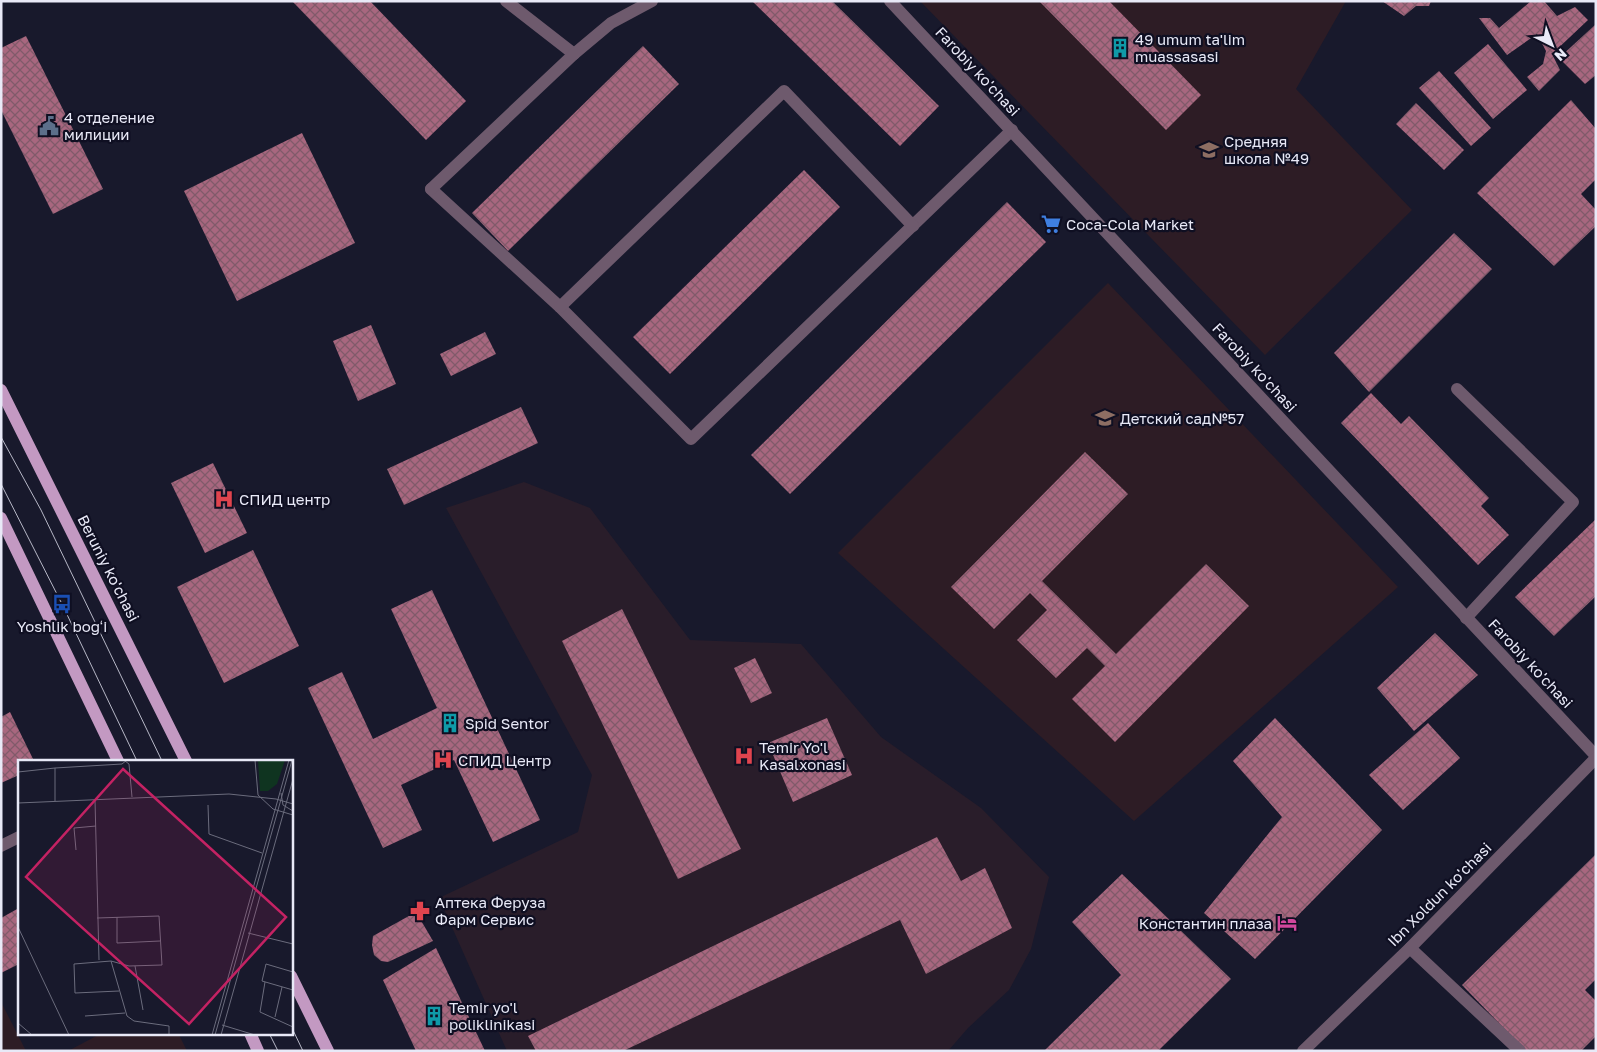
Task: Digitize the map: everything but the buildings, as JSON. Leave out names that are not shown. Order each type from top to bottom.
[{"type":"main road","name":"Beruniy ko'chasi","points":[[1,390],[186,760]]},
{"type":"main road","points":[[1,518],[118,760]]},
{"type":"main road","points":[[292,978],[328,1051]]},
{"type":"main road","points":[[250,1034],[258,1051]]},
{"type":"street","points":[[506,1],[574,54]]},
{"type":"street","points":[[652,1],[611,23],[574,54],[431,189],[560,307],[691,439],[1012,130]]},
{"type":"street","name":"Farobiy ko'chasi","points":[[890,1],[1596,757]]},
{"type":"street","points":[[560,307],[784,91],[912,226]]},
{"type":"street","points":[[1457,389],[1573,502],[1466,618]]},
{"type":"street","name":"Ibn Xoldun ko'chasi","points":[[1303,1051],[1410,948],[1596,757]]},
{"type":"street","points":[[1,846],[18,838]]},
{"type":"street","points":[[1410,948],[1520,1051]]},
{"type":"shaded area","name":"Средняя школа №49","points":[[920,1],[1346,1],[1296,89],[1412,210],[1265,355]]},
{"type":"shaded area","name":"Детский сад№57","points":[[1108,283],[1398,587],[1134,821],[838,553]]},
{"type":"shaded area","name":"Temir Yo'l Kasalxonasi","points":[[524,482],[590,508],[690,640],[801,644],[881,737],[981,808],[1049,877],[1031,949],[1009,990],[968,1028],[948,1051],[507,1051],[439,898],[578,832],[592,775],[446,508]]},
{"type":"shaded area","points":[[1,1002],[26,1051],[1,1051]]},
{"type":"shaded area","points":[[100,1034],[178,1034],[187,1051],[68,1051]]},
{"type":"tram line","points":[[1,437],[41,510],[162,760]]},
{"type":"tram line","points":[[1,484],[62,604],[137,760]]},
{"type":"tram line","points":[[292,1028],[303,1051]]},
{"type":"tram line","points":[[270,1034],[278,1051]]},
{"type":"place","name":"49 umum ta'lim muassasasi","points":[[1120,48]]},
{"type":"place","name":"4 отделение милиции","points":[[49,126]]},
{"type":"place","name":"Средняя школа №49","points":[[1209,150]]},
{"type":"place","name":"Coca-Cola Market","points":[[1051,224]]},
{"type":"place","name":"Детский сад№57","points":[[1105,418]]},
{"type":"place","name":"СПИД центр","points":[[224,499]]},
{"type":"place","name":"Yoshlik bogʻi","points":[[62,604]]},
{"type":"place","name":"Spid Sentor","points":[[450,723]]},
{"type":"place","name":"Temir Yo'l Kasalxonasi","points":[[744,756]]},
{"type":"place","name":"СПИД Центр","points":[[443,760]]},
{"type":"place","name":"Аптека Феруза Фарм Сервис","points":[[420,911]]},
{"type":"place","name":"Константин плаза","points":[[1287,923]]},
{"type":"place","name":"Temir yo'l poliklinikasi","points":[[434,1016]]}]
